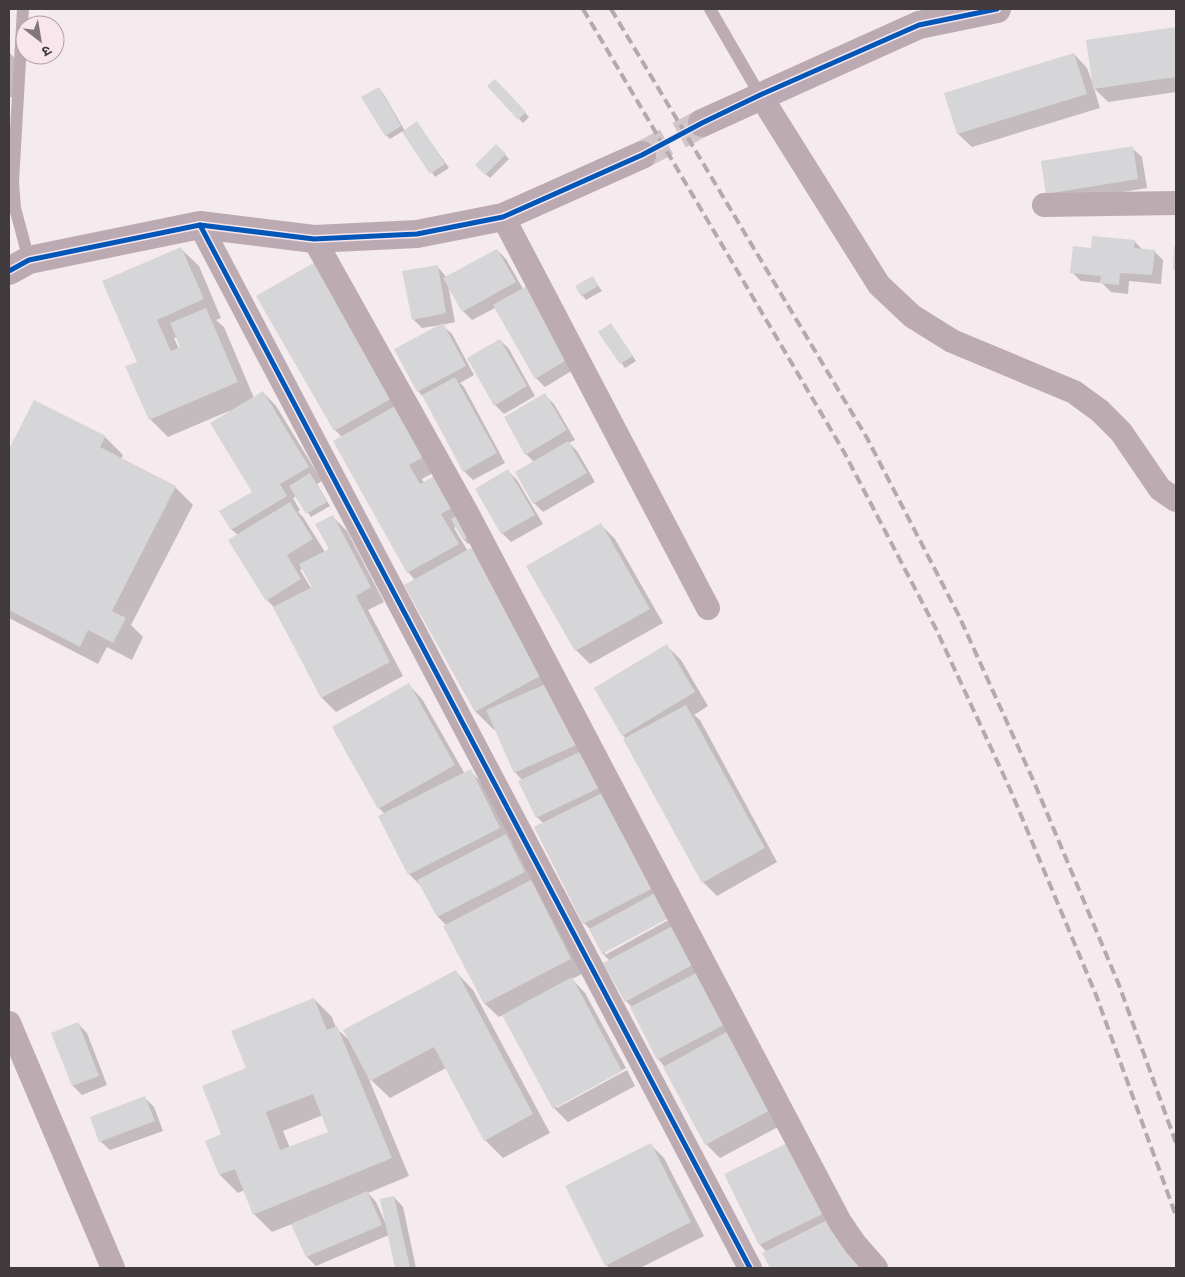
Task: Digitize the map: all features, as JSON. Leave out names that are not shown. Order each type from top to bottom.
[{"type":"street","points":[[702,123],[760,95],[920,25],[997,9]]},
{"type":"street","points":[[760,95],[879,285],[912,316],[952,341],[1074,392],[1100,411],[1121,432],[1160,489],[1176,500]]},
{"type":"street","points":[[19,266],[200,225],[314,238],[416,234],[503,217],[642,155]]},
{"type":"street","points":[[1044,205],[1176,203]]},
{"type":"street","points":[[503,217],[708,608]]},
{"type":"street","points":[[200,225],[750,1268]]},
{"type":"street","points":[[314,238],[466,511],[840,1222],[855,1244],[876,1268]]},
{"type":"street","points":[[9,1023],[114,1268]]},
{"type":"lane","points":[[19,266],[15,208],[11,182],[23,9]]},
{"type":"lane","points":[[710,9],[760,95]]},
{"type":"building","points":[[1176,27],[1176,77],[1093,89],[1086,40]]},
{"type":"building","points":[[1074,53],[1087,94],[957,134],[944,93]]},
{"type":"building","points":[[495,79],[526,112],[518,120],[487,86]]},
{"type":"building","points":[[379,87],[401,126],[385,136],[361,97]]},
{"type":"building","points":[[417,121],[445,164],[430,174],[402,132]]},
{"type":"building","points":[[496,144],[506,154],[485,175],[475,165]]},
{"type":"building","points":[[1133,146],[1138,179],[1046,194],[1041,161]]},
{"type":"building","points":[[1092,236],[1135,240],[1134,248],[1155,250],[1152,275],[1120,273],[1119,285],[1100,283],[1101,276],[1070,273],[1073,246],[1091,248]]},
{"type":"building","points":[[1174,246],[1176,246],[1176,270],[1173,270]]},
{"type":"building","points":[[181,247],[204,299],[157,320],[171,351],[180,347],[170,323],[206,308],[238,382],[149,420],[125,366],[137,362],[102,281]]},
{"type":"building","points":[[497,249],[516,282],[462,312],[443,278]]},
{"type":"building","points":[[317,261],[394,397],[334,431],[256,296]]},
{"type":"building","points":[[438,265],[446,313],[412,320],[402,271]]},
{"type":"building","points":[[593,276],[598,286],[581,296],[575,286]]},
{"type":"building","points":[[528,285],[570,358],[535,379],[493,305]]},
{"type":"building","points":[[443,323],[466,366],[417,392],[394,349]]},
{"type":"building","points":[[611,323],[633,356],[620,364],[598,332]]},
{"type":"building","points":[[500,339],[527,386],[494,406],[467,358]]},
{"type":"building","points":[[455,377],[497,453],[463,472],[422,395]]},
{"type":"building","points":[[263,391],[309,467],[280,484],[287,496],[231,530],[219,511],[252,492],[210,423]]},
{"type":"building","points":[[545,393],[567,430],[525,455],[504,417]]},
{"type":"building","points":[[409,398],[438,449],[409,465],[420,484],[444,471],[462,502],[441,514],[459,544],[407,573],[333,441]]},
{"type":"building","points":[[34,400],[106,436],[100,447],[176,486],[112,611],[126,618],[113,643],[88,630],[80,647],[9,610],[9,449]]},
{"type":"building","points":[[568,441],[587,473],[533,504],[515,472]]},
{"type":"building","points":[[508,469],[535,515],[501,534],[475,489]]},
{"type":"building","points":[[310,473],[327,502],[306,514],[289,486]]},
{"type":"building","points":[[290,502],[313,539],[287,555],[301,579],[266,601],[228,540]]},
{"type":"building","points":[[463,513],[474,534],[463,540],[451,519]]},
{"type":"building","points":[[333,515],[371,587],[356,596],[390,662],[321,698],[273,607],[312,587],[299,564],[329,549],[315,524]]},
{"type":"building","points":[[601,523],[650,609],[575,651],[526,566]]},
{"type":"building","points":[[476,545],[547,672],[475,712],[404,585]]},
{"type":"building","points":[[667,644],[695,692],[622,736],[594,688]]},
{"type":"building","points":[[557,679],[585,741],[514,773],[486,710]]},
{"type":"building","points":[[409,683],[455,765],[378,809],[332,727]]},
{"type":"building","points":[[686,705],[765,848],[702,883],[623,739]]},
{"type":"building","points":[[590,747],[607,784],[536,818],[518,781]]},
{"type":"building","points":[[471,769],[500,828],[408,875],[378,816]]},
{"type":"building","points":[[614,787],[663,883],[583,924],[534,827]]},
{"type":"building","points":[[506,834],[525,872],[437,917],[417,880]]},
{"type":"building","points":[[531,880],[571,959],[484,1004],[443,926]]},
{"type":"building","points":[[666,887],[680,912],[602,954],[589,929]]},
{"type":"building","points":[[684,920],[705,958],[625,1002],[603,963]]},
{"type":"building","points":[[708,967],[735,1019],[657,1060],[630,1007]]},
{"type":"building","points":[[456,970],[533,1114],[484,1141],[434,1047],[370,1081],[343,1030]]},
{"type":"building","points":[[572,977],[622,1071],[553,1109],[502,1015]]},
{"type":"building","points":[[314,998],[327,1030],[337,1026],[392,1158],[253,1215],[235,1169],[219,1175],[205,1141],[221,1134],[202,1086],[246,1068],[231,1031]],"holes":[[[313,1094],[328,1132],[280,1150],[266,1112]]]},
{"type":"building","points":[[78,1022],[99,1076],[72,1086],[51,1033]]},
{"type":"building","points":[[739,1025],[782,1104],[705,1145],[663,1067]]},
{"type":"building","points":[[145,1096],[155,1121],[99,1142],[90,1117]]},
{"type":"building","points":[[800,1137],[835,1208],[759,1245],[724,1174]]},
{"type":"building","points":[[651,1143],[691,1222],[605,1266],[565,1186]]},
{"type":"building","points":[[367,1191],[382,1225],[306,1257],[291,1224]]},
{"type":"building","points":[[394,1196],[410,1268],[395,1268],[380,1199]]},
{"type":"building","points":[[839,1214],[866,1268],[770,1268],[762,1253]]},
{"type":"tunnel","points":[[642,155],[702,123]]},
{"type":"railway","points":[[583,9],[844,452],[936,629],[1010,789],[1096,995],[1176,1216]]},
{"type":"railway","points":[[611,9],[867,438],[959,616],[1034,782],[1119,985],[1176,1143]]},
{"type":"cycle path","points":[[9,271],[29,260],[200,225],[314,239],[417,234],[503,217],[642,155],[760,95],[919,25],[997,9]]},
{"type":"cycle path","points":[[200,225],[750,1268]]}]
